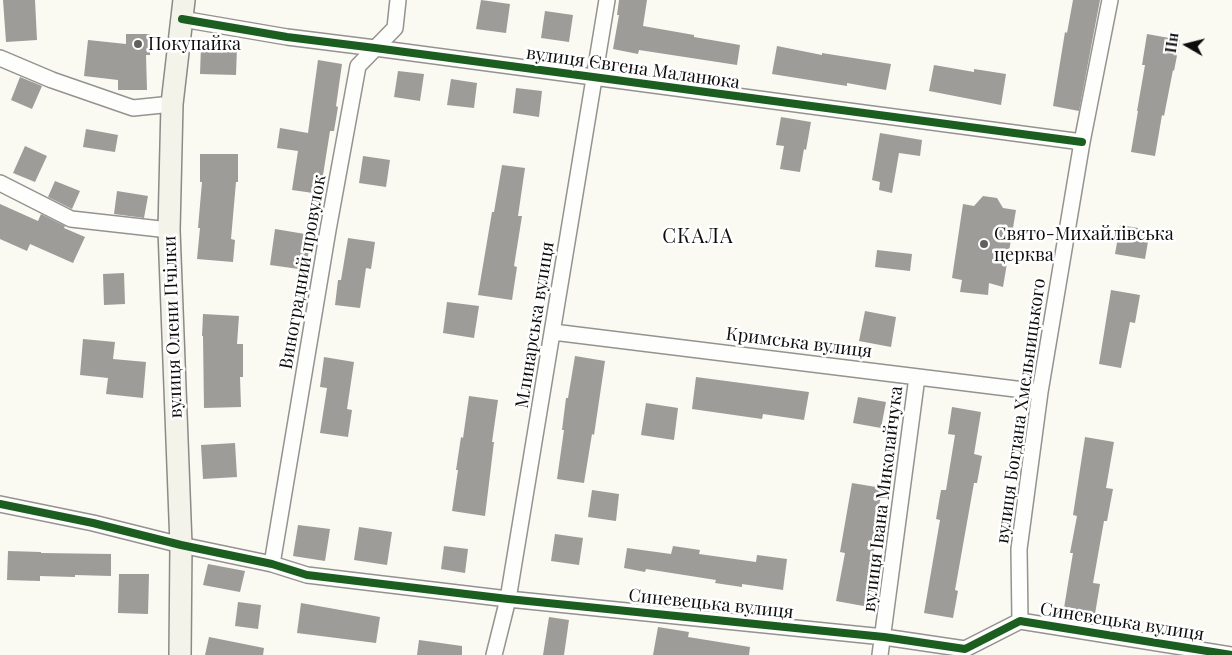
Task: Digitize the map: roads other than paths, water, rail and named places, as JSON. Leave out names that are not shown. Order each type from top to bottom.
[{"type":"street","name":"Виноградний провулок","points":[[272,564],[328,230],[358,66],[395,28],[398,0]]},
{"type":"street","name":"Млинарська вулиця","points":[[494,655],[508,599],[607,0]]},
{"type":"street","name":"вулиця Богдана Хмельницького","points":[[1020,621],[1019,549],[1040,392],[1082,142],[1110,0]]},
{"type":"street","name":"вулиця Євгена Маланюка","points":[[183,10],[287,37],[1082,142]]},
{"type":"street","name":"вулиця Олени Пчілки","points":[[180,655],[181,545],[170,230],[172,104],[183,10]]},
{"type":"street","points":[[0,58],[52,80],[133,108],[172,104]]},
{"type":"street","points":[[0,183],[71,219],[170,230]]},
{"type":"street","name":"Кримська вулиця","points":[[552,332],[1040,392]]},
{"type":"street","name":"вулиця Івана Миколайчука","points":[[880,655],[917,377]]},
{"type":"street","name":"Синевецька вулиця","points":[[0,504],[272,564],[307,575],[508,599],[884,636],[965,649],[1020,621],[1232,655]]},
{"type":"place","name":"Покупайка","points":[[138,44]]},
{"type":"place","name":"Свято-Михайлівська церква","points":[[984,244]]},
{"type":"district","name":"СКАЛА","points":[[698,237]]}]
